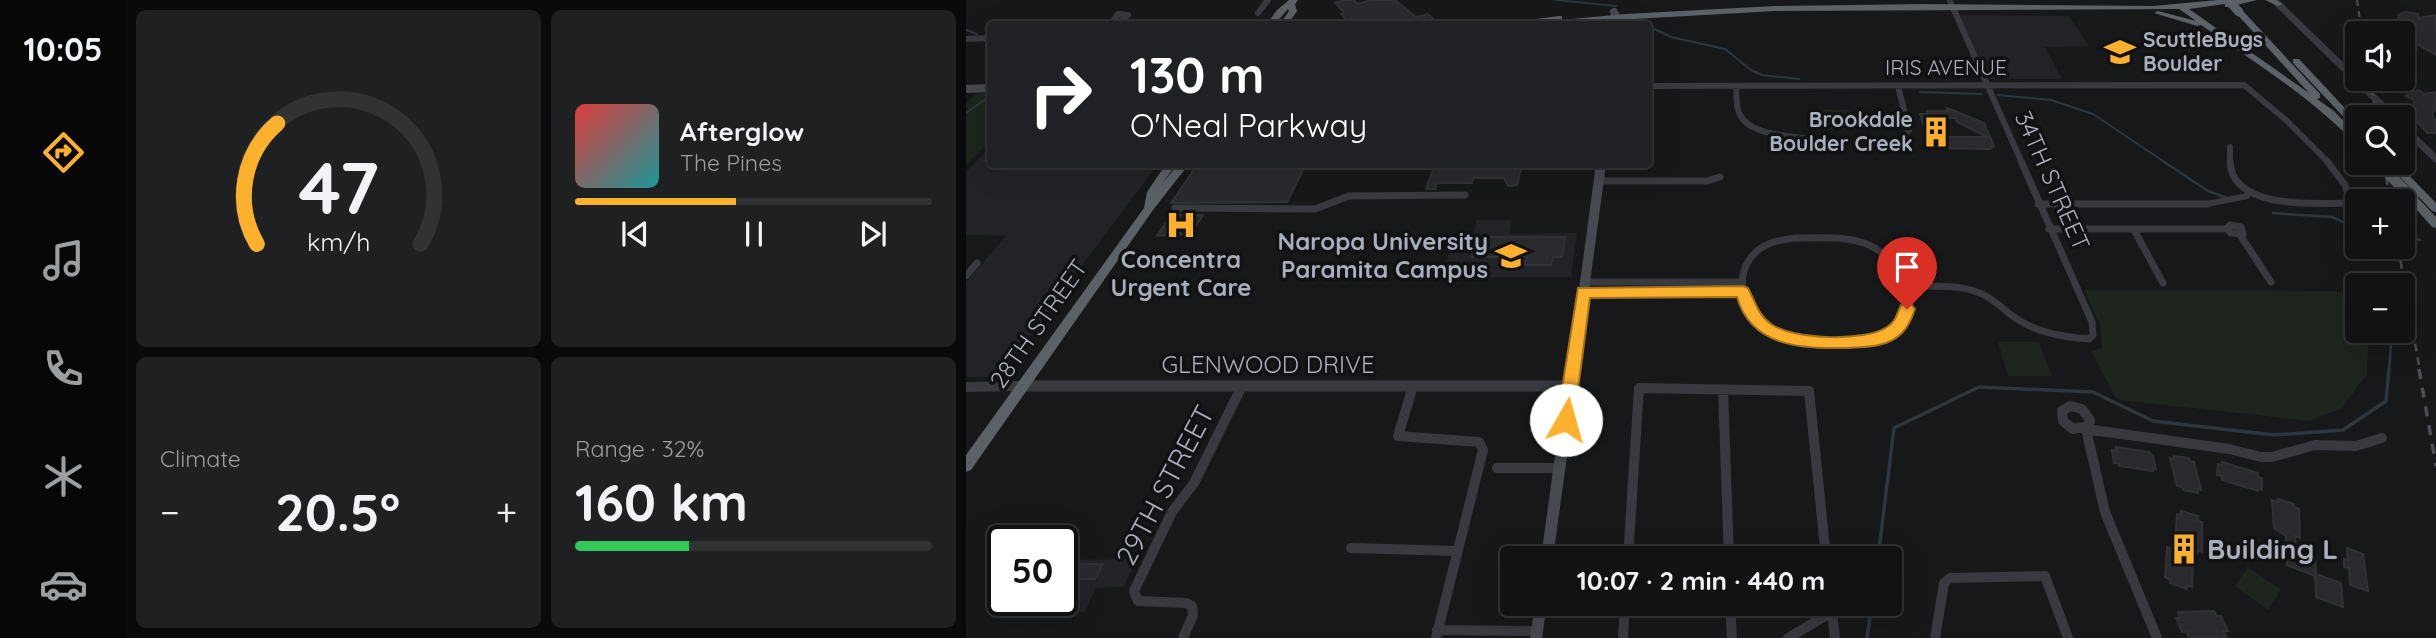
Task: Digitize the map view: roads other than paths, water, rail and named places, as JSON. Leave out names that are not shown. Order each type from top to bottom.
[{"type":"highway","points":[[2069,2],[2087,0]]},
{"type":"highway","points":[[2228,0],[2243,11]]},
{"type":"highway","points":[[1584,21],[1772,5],[2192,3],[2236,0],[2243,11],[2345,120]]},
{"type":"highway","points":[[2192,3],[2215,7],[2253,0]]},
{"type":"highway","points":[[2269,0],[2276,2]]},
{"type":"highway","points":[[1272,21],[1293,2]]},
{"type":"highway","points":[[1286,21],[1293,11],[1293,2]]},
{"type":"highway","points":[[2055,7],[2177,3],[2342,117]]},
{"type":"highway","points":[[1951,4],[2163,13],[2193,22],[2226,39]]},
{"type":"highway","points":[[1564,21],[1617,18]]},
{"type":"highway","name":"28TH STREET","points":[[1149,208],[1152,191],[1168,168]]},
{"type":"highway","name":"28TH STREET","points":[[966,466],[1149,208],[1181,168]]},
{"type":"highway","points":[[2390,175],[2436,224]]},
{"type":"highway","points":[[2404,175],[2436,209]]},
{"type":"main road","points":[[966,87],[987,87]]},
{"type":"main road","points":[[1549,546],[1600,168]]},
{"type":"main road","points":[[1537,634],[1539,616]]},
{"type":"street","points":[[1258,13],[1268,0]]},
{"type":"street","points":[[2276,2],[2382,105]]},
{"type":"street","name":"34TH STREET","points":[[1903,287],[1967,289],[1991,298],[2021,322],[2055,335],[2089,339],[2094,330],[1951,4]]},
{"type":"street","points":[[966,38],[987,38]]},
{"type":"street","name":"IRIS AVENUE","points":[[1652,86],[2244,85],[2320,154],[2349,189],[2349,197],[2345,203],[2275,202],[2250,195]]},
{"type":"street","points":[[1736,86],[1739,112],[1749,123],[1767,130],[1810,139]]},
{"type":"street","points":[[1879,149],[1897,144],[1909,130],[1898,86]]},
{"type":"street","points":[[2415,138],[2434,156]]},
{"type":"street","points":[[2038,204],[2207,204],[2250,195],[2232,171],[2230,147]]},
{"type":"street","points":[[1599,180],[1707,181],[1720,177]]},
{"type":"street","points":[[1175,208],[1315,209],[1349,196],[1465,195]]},
{"type":"street","points":[[2049,229],[2227,229],[2230,225],[2238,226],[2244,232],[2239,235],[2271,282]]},
{"type":"street","points":[[2134,229],[2163,283]]},
{"type":"street","points":[[1795,237],[1845,238],[1871,244],[1892,258],[1903,287],[1907,309],[1903,321],[1886,336],[1863,342],[1810,342],[1776,335],[1757,321],[1748,308],[1742,282],[1748,260],[1770,243],[1795,237]]},
{"type":"street","points":[[966,276],[977,263]]},
{"type":"street","points":[[1584,287],[1742,282]]},
{"type":"street","points":[[1584,287],[1743,292]]},
{"type":"street","name":"29TH STREET","points":[[1183,638],[1193,615],[1192,606],[1186,603],[1138,601],[1135,591],[1172,512],[1194,483],[1242,386]]},
{"type":"street","points":[[1413,386],[1398,436],[1479,442],[1483,450],[1437,634],[1537,634]]},
{"type":"street","name":"GLENWOOD DRIVE","points":[[966,387],[1570,386]]},
{"type":"street","points":[[1629,546],[1639,388],[1809,391],[1825,546]]},
{"type":"street","points":[[1723,390],[1729,546]]},
{"type":"street","points":[[2157,638],[2105,512],[2086,429],[2229,449],[2261,457],[2272,457],[2315,445],[2356,446],[2382,438]]},
{"type":"street","points":[[1497,468],[1559,468]]},
{"type":"street","points":[[1351,548],[1457,551]]},
{"type":"street","points":[[1935,638],[1944,583],[1950,578],[2045,576],[2068,638]]},
{"type":"street","points":[[1623,638],[1624,616]]},
{"type":"street","points":[[1731,616],[1732,638]]},
{"type":"street","points":[[1788,638],[1820,616]]},
{"type":"street","points":[[1833,616],[1835,638]]},
{"type":"waterway","points":[[1556,0],[1616,6]]},
{"type":"waterway","points":[[1652,28],[1671,37],[1725,49],[1751,70],[1762,75],[1799,79]]},
{"type":"waterway","points":[[966,30],[977,34]]},
{"type":"waterway","points":[[1920,92],[1982,94]]},
{"type":"waterway","points":[[1998,95],[2051,100],[2093,114],[2166,163]]},
{"type":"waterway","points":[[966,113],[987,98]]},
{"type":"waterway","points":[[2166,163],[2208,191],[2227,198]]},
{"type":"waterway","points":[[2273,213],[2332,217],[2345,223]]},
{"type":"waterway","points":[[2415,239],[2420,240]]},
{"type":"waterway","points":[[2389,371],[2391,343]]},
{"type":"waterway","points":[[1879,546],[1894,428],[1979,387],[2093,392],[2153,421],[2274,435],[2343,430],[2386,401],[2389,369]]},
{"type":"waterway","points":[[1867,638],[1870,616]]},
{"type":"railway","points":[[2357,0],[2360,21]]},
{"type":"railway","points":[[2372,91],[2374,105]]},
{"type":"railway","points":[[2386,175],[2388,189]]},
{"type":"railway","points":[[2400,259],[2420,371]]},
{"type":"railway","points":[[2419,369],[2436,466]]},
{"type":"place","name":"ScuttleBugs Boulder","points":[[2120,52]]},
{"type":"place","name":"Brookdale Boulder Creek","points":[[1936,132]]},
{"type":"place","name":"Concentra Urgent Care","points":[[1181,225]]},
{"type":"place","name":"Naropa University Paramita Campus","points":[[1511,256]]},
{"type":"place","name":"Building L","points":[[2184,549]]}]
